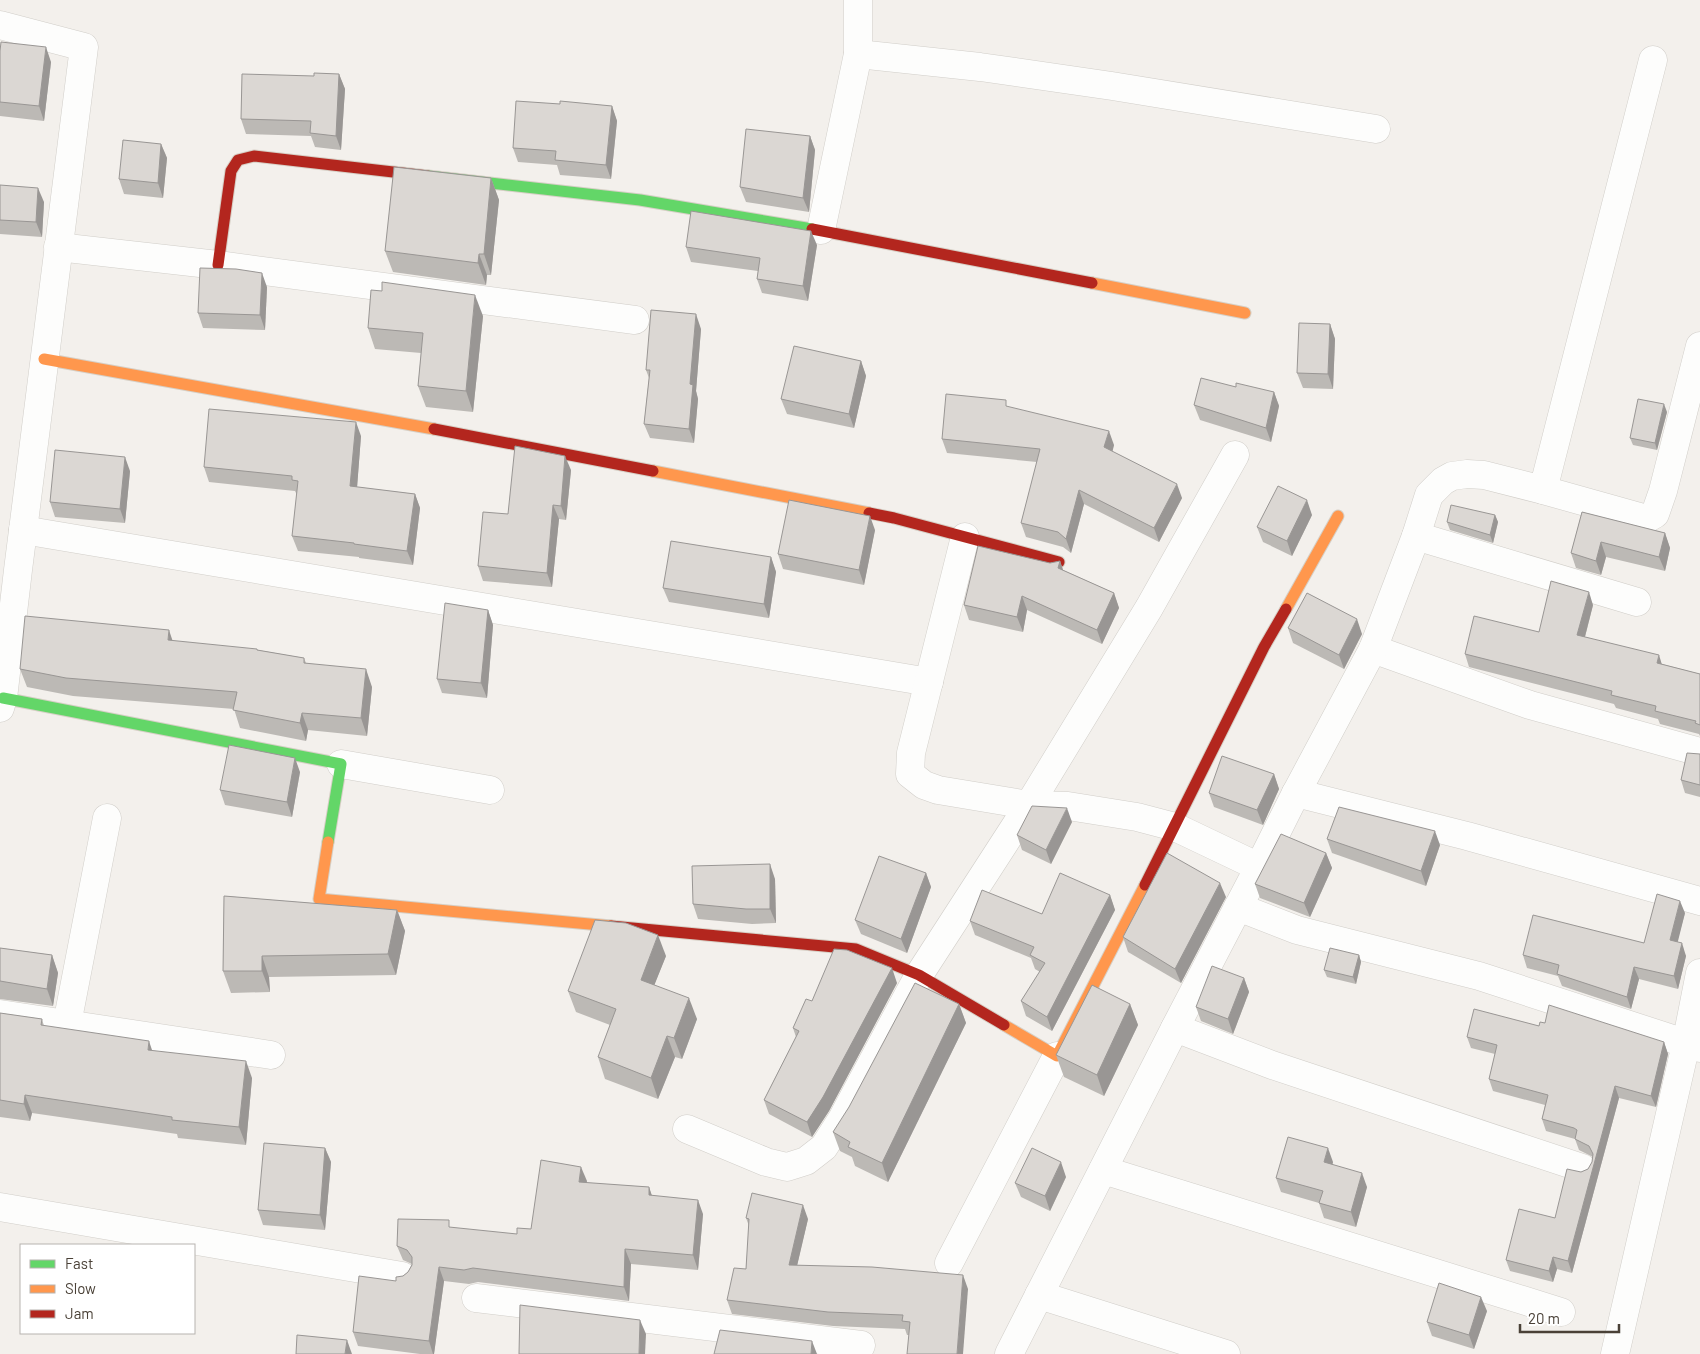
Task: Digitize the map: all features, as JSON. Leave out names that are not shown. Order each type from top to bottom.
[{"type":"street","points":[[821,230],[858,54],[858,0]]},
{"type":"street","points":[[0,26],[84,47],[23,530],[9,569],[2,703],[490,790]]},
{"type":"street","points":[[858,54],[980,67],[1112,86],[1376,129]]},
{"type":"street","points":[[1543,490],[1653,60]]},
{"type":"street","points":[[218,265],[230,171],[238,160],[254,156],[640,200],[821,230],[1245,313]]},
{"type":"street","points":[[58,247],[218,265],[635,320]]},
{"type":"street","points":[[1009,1354],[1296,793],[1373,649],[1430,496],[1443,480],[1452,476],[1467,474],[1484,475],[1643,518],[1653,517],[1663,491],[1700,346]]},
{"type":"street","points":[[44,359],[502,441],[894,518],[1059,562]]},
{"type":"street","points":[[687,1129],[766,1162],[787,1167],[806,1161],[824,1146],[842,1119],[919,975],[1029,805],[1158,592],[1235,454]]},
{"type":"street","points":[[949,1263],[1176,827],[1264,647],[1338,516]]},
{"type":"street","points":[[23,530],[929,682]]},
{"type":"street","points":[[1416,536],[1637,602]]},
{"type":"street","points":[[965,537],[911,752],[910,774],[924,785],[938,790],[1029,805],[1068,806],[1137,817],[1176,827],[1259,867]]},
{"type":"street","points":[[1373,649],[1530,705],[1700,752]]},
{"type":"street","points":[[341,764],[319,899],[856,948],[919,975],[1057,1056]]},
{"type":"street","points":[[1296,793],[1467,836],[1700,901]]},
{"type":"street","points":[[67,1024],[107,818]]},
{"type":"street","points":[[1238,907],[1297,930],[1479,976],[1693,1046]]},
{"type":"street","points":[[1615,1354],[1693,1046],[1700,973]]},
{"type":"street","points":[[0,1014],[271,1055]]},
{"type":"street","points":[[1175,1028],[1272,1065],[1582,1168]]},
{"type":"street","points":[[1103,1170],[1561,1312]]},
{"type":"street","points":[[0,1207],[402,1276]]},
{"type":"street","points":[[1039,1294],[1226,1354]]},
{"type":"street","points":[[476,1298],[861,1345],[857,1354]]},
{"type":"building","points":[[1,42],[46,47],[39,106],[0,102]]},
{"type":"building","points":[[314,73],[339,74],[336,136],[310,133],[311,121],[241,119],[242,74],[314,76]]},
{"type":"building","points":[[516,101],[560,104],[560,101],[612,106],[606,165],[555,160],[556,151],[513,148]]},
{"type":"building","points":[[746,129],[810,136],[803,198],[740,187]]},
{"type":"building","points":[[123,140],[161,144],[158,183],[119,179]]},
{"type":"building","points":[[394,167],[491,178],[484,254],[479,254],[478,263],[385,251]]},
{"type":"building","points":[[0,185],[38,188],[36,222],[0,220]]},
{"type":"building","points":[[691,211],[811,231],[803,286],[757,279],[760,258],[686,247]]},
{"type":"building","points":[[200,268],[236,269],[262,273],[260,315],[198,313]]},
{"type":"building","points":[[382,282],[475,295],[466,391],[418,386],[423,333],[368,328],[371,290],[382,291]]},
{"type":"building","points":[[651,310],[696,314],[690,384],[693,385],[689,429],[644,424],[650,370],[646,370]]},
{"type":"building","points":[[1299,323],[1330,324],[1328,374],[1297,373]]},
{"type":"building","points":[[794,346],[861,361],[849,414],[781,399]]},
{"type":"building","points":[[1201,378],[1236,387],[1236,383],[1274,392],[1266,428],[1194,405]]},
{"type":"building","points":[[946,394],[1006,400],[1006,406],[1109,431],[1104,447],[1177,484],[1154,528],[1079,490],[1066,539],[1058,532],[1021,523],[1040,449],[942,439]]},
{"type":"building","points":[[1638,399],[1664,404],[1655,443],[1630,438]]},
{"type":"building","points":[[209,409],[356,422],[350,486],[415,494],[407,551],[292,536],[298,481],[292,480],[292,476],[204,467]]},
{"type":"building","points":[[515,446],[565,456],[561,506],[553,505],[547,573],[478,566],[483,512],[508,514]]},
{"type":"building","points":[[55,450],[125,457],[120,509],[50,502]]},
{"type":"building","points":[[1278,486],[1307,500],[1287,541],[1257,527]]},
{"type":"building","points":[[789,500],[870,516],[859,570],[778,554]]},
{"type":"building","points":[[1451,505],[1495,515],[1490,535],[1447,522]]},
{"type":"building","points":[[1582,512],[1665,533],[1659,557],[1601,542],[1596,561],[1571,553]]},
{"type":"building","points":[[671,541],[771,557],[764,604],[663,588]]},
{"type":"building","points":[[978,546],[1050,563],[1060,561],[1058,568],[1114,593],[1097,630],[1022,596],[1017,617],[964,605]]},
{"type":"building","points":[[1551,581],[1589,592],[1577,635],[1659,655],[1657,663],[1700,674],[1700,725],[1695,723],[1696,721],[1655,711],[1656,706],[1611,695],[1612,691],[1465,654],[1474,616],[1539,632]]},
{"type":"building","points":[[1307,593],[1357,619],[1339,655],[1288,628]]},
{"type":"building","points":[[445,603],[488,610],[481,683],[437,679]]},
{"type":"building","points":[[25,616],[169,630],[168,640],[257,649],[304,658],[304,663],[366,669],[361,718],[302,713],[300,723],[233,710],[237,692],[66,678],[20,669]]},
{"type":"building","points":[[229,745],[295,758],[287,802],[220,790]]},
{"type":"building","points":[[1687,753],[1700,754],[1700,785],[1681,780]]},
{"type":"building","points":[[1222,756],[1274,774],[1257,810],[1209,793]]},
{"type":"building","points":[[1032,806],[1067,808],[1046,850],[1017,835]]},
{"type":"building","points":[[1339,807],[1435,831],[1421,871],[1327,839]]},
{"type":"building","points":[[1281,834],[1326,853],[1304,903],[1255,884]]},
{"type":"building","points":[[1167,853],[1220,883],[1175,969],[1123,937]]},
{"type":"building","points":[[879,856],[926,873],[901,939],[855,920]]},
{"type":"building","points":[[770,864],[770,909],[746,909],[693,904],[692,866]]},
{"type":"building","points":[[1060,873],[1110,895],[1047,1017],[1021,1001],[1045,963],[1030,955],[1034,947],[970,921],[982,890],[1042,914]]},
{"type":"building","points":[[1657,894],[1680,901],[1670,940],[1682,943],[1674,976],[1634,967],[1627,997],[1557,974],[1559,965],[1523,955],[1533,915],[1644,943]]},
{"type":"building","points":[[224,896],[397,910],[388,954],[262,956],[262,971],[223,971]]},
{"type":"building","points":[[595,920],[626,923],[658,935],[641,980],[689,998],[674,1038],[667,1036],[651,1078],[598,1057],[616,1009],[568,991]]},
{"type":"building","points":[[0,948],[52,955],[47,989],[0,981]]},
{"type":"building","points":[[1330,948],[1359,955],[1353,977],[1324,970]]},
{"type":"building","points":[[834,949],[847,950],[892,968],[823,1097],[807,1122],[764,1100],[799,1031],[793,1028],[806,999],[812,1001]]},
{"type":"building","points":[[1212,966],[1244,978],[1228,1019],[1196,1007]]},
{"type":"building","points":[[915,983],[959,1004],[882,1163],[848,1147],[850,1142],[833,1132],[849,1107]]},
{"type":"building","points":[[1092,985],[1130,1004],[1097,1075],[1056,1055]]},
{"type":"building","points":[[1549,1005],[1664,1042],[1651,1096],[1615,1086],[1568,1261],[1553,1257],[1549,1271],[1506,1260],[1519,1209],[1555,1218],[1567,1169],[1581,1172],[1588,1169],[1592,1162],[1593,1154],[1589,1146],[1575,1139],[1577,1130],[1542,1119],[1548,1095],[1489,1079],[1497,1045],[1467,1037],[1474,1009],[1539,1026],[1540,1022],[1545,1023]]},
{"type":"building","points":[[0,1013],[42,1019],[41,1025],[149,1041],[148,1050],[246,1061],[239,1127],[172,1120],[172,1117],[25,1095],[24,1104],[0,1100]]},
{"type":"building","points":[[1288,1137],[1328,1148],[1324,1162],[1362,1173],[1351,1212],[1319,1203],[1323,1191],[1276,1178]]},
{"type":"building","points":[[264,1143],[325,1148],[320,1215],[258,1210]]},
{"type":"building","points":[[1032,1148],[1061,1162],[1045,1196],[1015,1183]]},
{"type":"building","points":[[541,1160],[581,1167],[579,1182],[649,1187],[649,1195],[698,1200],[693,1255],[625,1249],[624,1287],[473,1268],[464,1270],[439,1267],[429,1341],[353,1332],[359,1276],[396,1281],[396,1277],[403,1276],[412,1265],[412,1257],[407,1250],[397,1246],[398,1219],[449,1220],[449,1227],[517,1234],[517,1228],[531,1229]]},
{"type":"building","points":[[752,1193],[803,1205],[789,1265],[872,1267],[963,1275],[957,1354],[907,1354],[910,1322],[902,1321],[903,1315],[828,1312],[727,1300],[734,1268],[746,1269],[749,1219],[746,1218]]},
{"type":"building","points":[[1439,1283],[1481,1297],[1469,1335],[1427,1322]]},
{"type":"building","points":[[520,1305],[640,1320],[639,1354],[519,1354]]},
{"type":"building","points":[[720,1330],[812,1341],[811,1354],[714,1354]]},
{"type":"building","points":[[297,1335],[347,1340],[345,1354],[296,1354]]},
{"type":"traffic: fast","points":[[428,176],[640,200],[812,229]]},
{"type":"traffic: fast","points":[[3,698],[341,764],[328,842]]},
{"type":"traffic: slow","points":[[1092,283],[1245,313]]},
{"type":"traffic: slow","points":[[44,359],[434,429]]},
{"type":"traffic: slow","points":[[653,471],[869,513]]},
{"type":"traffic: slow","points":[[1286,609],[1338,516]]},
{"type":"traffic: slow","points":[[328,842],[319,899],[611,926]]},
{"type":"traffic: slow","points":[[1004,1025],[1057,1056],[1145,885]]},
{"type":"traffic: jam","points":[[218,265],[231,171],[238,160],[254,156],[428,176]]},
{"type":"traffic: jam","points":[[812,229],[1092,283]]},
{"type":"traffic: jam","points":[[434,429],[653,471]]},
{"type":"traffic: jam","points":[[869,513],[1059,562]]},
{"type":"traffic: jam","points":[[1145,885],[1264,647],[1286,609]]},
{"type":"traffic: jam","points":[[611,926],[856,949],[919,975],[1004,1025]]}]
